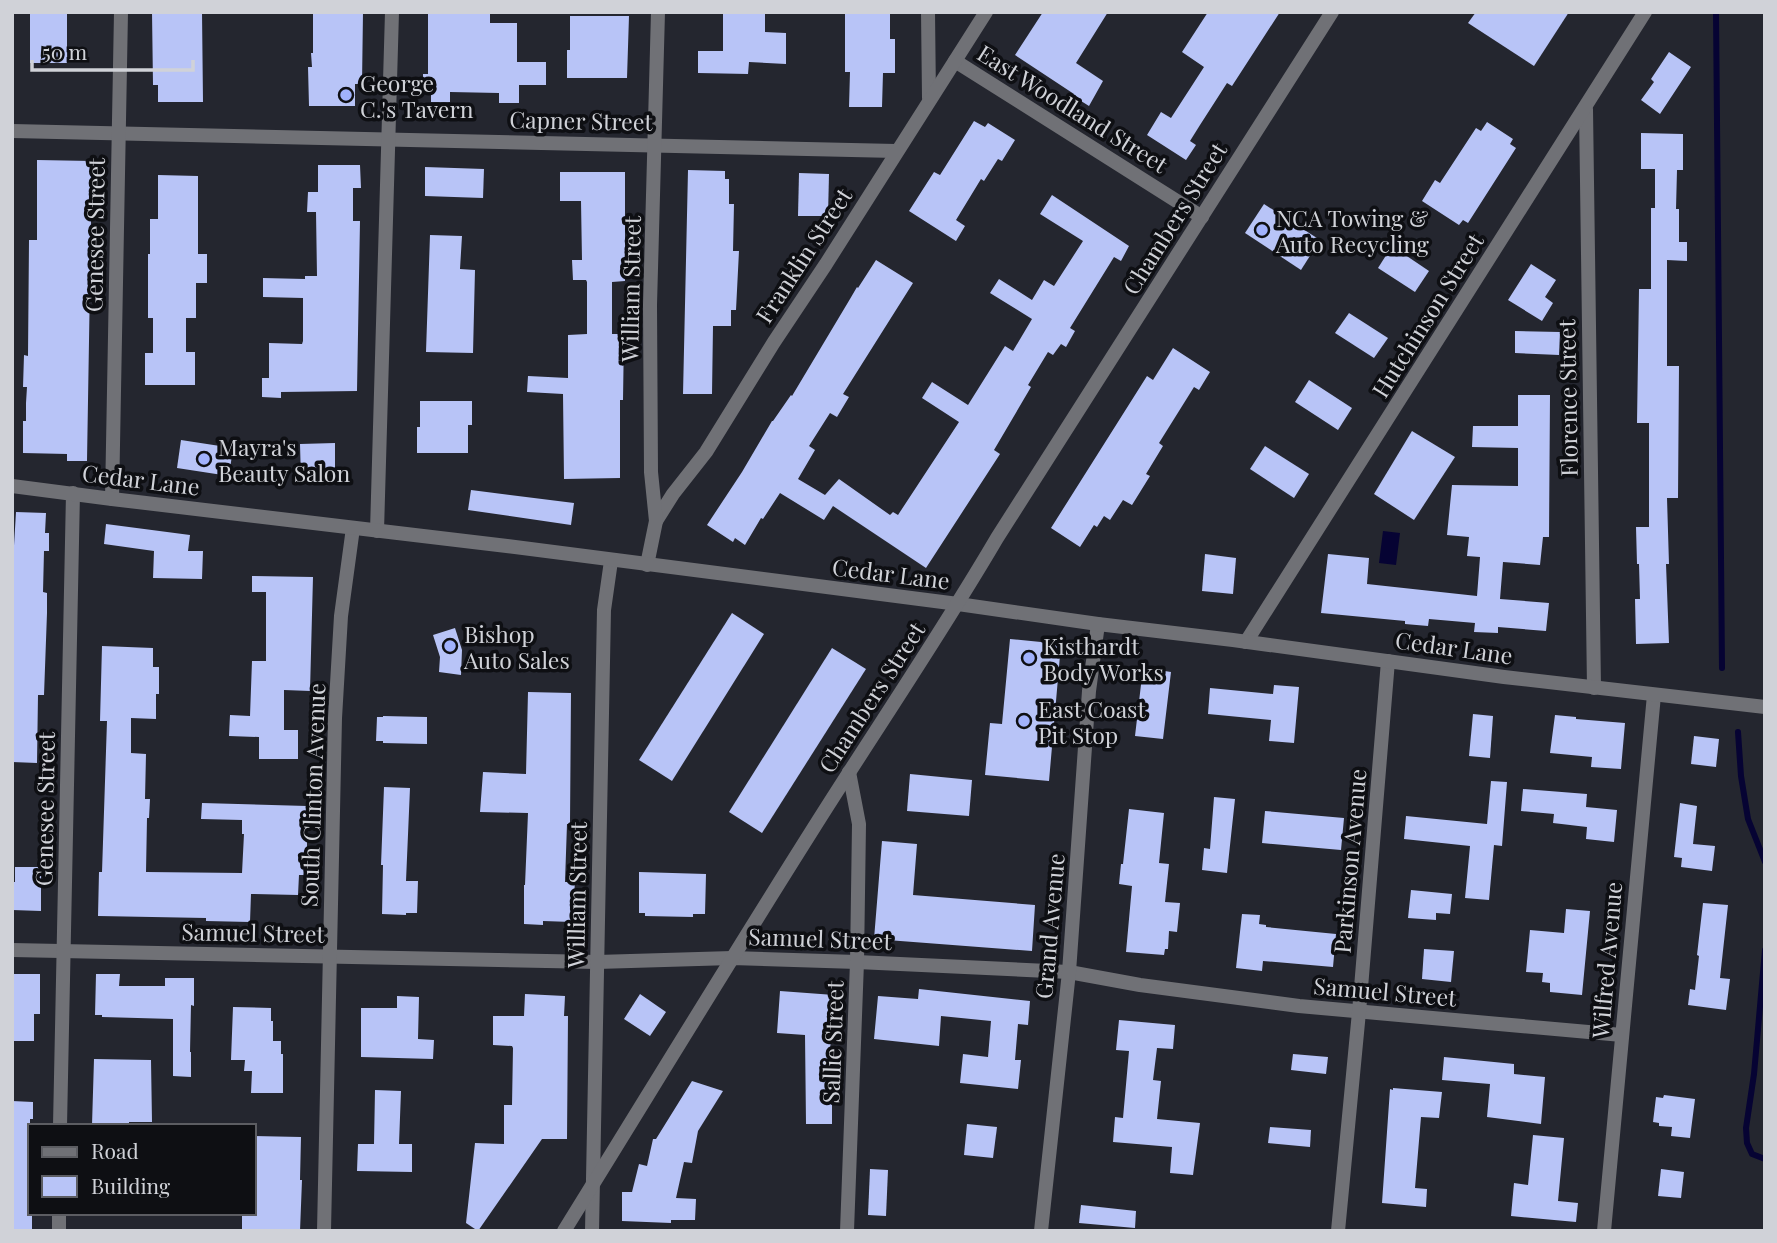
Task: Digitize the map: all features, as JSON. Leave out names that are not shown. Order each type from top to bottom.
[{"type":"street","name":"Genesee Street","points":[[112,499],[121,12]]},
{"type":"street","points":[[377,531],[392,12]]},
{"type":"street","name":"William Street","points":[[647,565],[656,521],[651,471],[650,319],[658,12]]},
{"type":"street","points":[[928,12],[929,100]]},
{"type":"street","name":"Franklin Street","points":[[656,521],[706,452],[986,12]]},
{"type":"street","name":"Chambers Street","points":[[564,1231],[849,772],[1332,12]]},
{"type":"street","name":"Hutchinson Street","points":[[1246,642],[1645,12]]},
{"type":"street","name":"East Woodland Street","points":[[955,61],[1202,217]]},
{"type":"street","name":"Florence Street","points":[[1586,107],[1594,688]]},
{"type":"street","name":"Capner Street","points":[[12,131],[897,151]]},
{"type":"street","name":"Cedar Lane","points":[[12,486],[250,514],[1765,708]]},
{"type":"street","name":"Genesee Street","points":[[60,1124],[73,494]]},
{"type":"street","name":"South Clinton Avenue","points":[[324,1231],[335,718],[341,611],[353,528]]},
{"type":"street","name":"William Street","points":[[592,1231],[604,610],[611,561]]},
{"type":"street","name":"Grand Avenue","points":[[1041,1231],[1069,972],[1089,691],[1098,624]]},
{"type":"street","name":"Parkinson Avenue","points":[[1338,1231],[1388,661]]},
{"type":"street","name":"Wilfred Avenue","points":[[1604,1231],[1654,695]]},
{"type":"street","name":"Sallie Street","points":[[847,1231],[859,824],[849,772]]},
{"type":"street","name":"Samuel Street","points":[[12,950],[597,962],[732,958],[1069,972],[1140,985],[1299,1006],[1622,1035]]},
{"type":"shaded area","points":[[1383,531],[1400,533],[1396,565],[1379,563]]},
{"type":"building","points":[[30,12],[67,12],[67,63],[30,63]]},
{"type":"building","points":[[152,12],[202,12],[203,102],[158,102],[158,85],[153,85]]},
{"type":"building","points":[[313,12],[363,12],[362,84],[355,84],[355,106],[309,106],[308,67],[312,67]]},
{"type":"building","points":[[428,12],[490,12],[490,23],[517,23],[517,62],[546,62],[546,85],[519,85],[519,103],[499,103],[499,93],[450,92],[450,102],[431,102],[431,92],[423,92],[423,74],[428,74]]},
{"type":"building","points":[[723,12],[765,12],[765,32],[786,33],[786,64],[749,62],[748,74],[698,73],[698,51],[723,51]]},
{"type":"building","points":[[845,12],[890,12],[890,39],[895,39],[895,73],[883,73],[882,107],[849,107],[850,72],[845,72]]},
{"type":"building","points":[[1043,12],[1108,12],[1076,63],[1103,81],[1089,106],[1015,55]]},
{"type":"building","points":[[1208,12],[1280,12],[1232,86],[1227,83],[1200,125],[1190,141],[1196,145],[1186,160],[1147,135],[1161,112],[1171,118],[1204,67],[1182,52]]},
{"type":"building","points":[[1476,12],[1569,12],[1534,66],[1468,23]]},
{"type":"building","points":[[570,16],[629,16],[627,78],[567,78]]},
{"type":"building","points":[[1669,52],[1691,67],[1660,114],[1641,100],[1654,82],[1651,79]]},
{"type":"building","points":[[974,121],[985,127],[988,123],[1015,140],[1002,161],[998,159],[984,181],[981,179],[956,220],[965,226],[956,241],[909,211],[934,172],[940,175]]},
{"type":"building","points":[[1487,122],[1513,139],[1510,144],[1516,148],[1468,223],[1463,220],[1459,225],[1422,201],[1435,180],[1440,183],[1476,128],[1481,131]]},
{"type":"building","points":[[1641,133],[1683,134],[1683,170],[1677,170],[1676,209],[1679,209],[1679,242],[1687,242],[1687,261],[1667,260],[1667,366],[1679,366],[1678,498],[1667,498],[1669,643],[1636,644],[1635,599],[1640,599],[1636,527],[1649,527],[1649,423],[1637,423],[1639,289],[1651,289],[1651,208],[1655,208],[1655,169],[1641,169]]},
{"type":"building","points":[[37,160],[92,161],[87,461],[67,461],[67,454],[23,453],[27,387],[23,387],[24,355],[28,356],[29,240],[37,240]]},
{"type":"building","points":[[318,165],[360,165],[361,188],[353,188],[353,221],[360,221],[357,391],[281,392],[281,398],[262,397],[262,378],[269,378],[269,343],[302,344],[303,341],[303,298],[263,297],[263,278],[305,279],[305,276],[317,276],[316,212],[307,212],[308,192],[318,192]]},
{"type":"building","points":[[425,167],[484,169],[483,198],[425,196]]},
{"type":"building","points":[[688,170],[725,171],[725,179],[729,179],[729,204],[734,204],[733,251],[739,251],[736,310],[731,310],[731,326],[713,326],[712,394],[683,394]]},
{"type":"building","points":[[560,172],[625,172],[625,281],[612,282],[612,334],[624,334],[623,400],[620,400],[620,478],[564,479],[563,394],[527,392],[528,376],[568,378],[568,335],[587,334],[587,282],[573,280],[572,260],[582,260],[581,201],[560,201]]},
{"type":"building","points":[[799,173],[829,174],[828,216],[798,216]]},
{"type":"building","points":[[158,175],[198,176],[198,254],[207,254],[207,283],[196,283],[196,318],[186,318],[186,352],[195,352],[195,385],[145,385],[145,353],[153,353],[153,318],[148,318],[148,254],[150,219],[158,219]]},
{"type":"building","points":[[1052,195],[1129,246],[1121,261],[1114,257],[1070,328],[1075,331],[1066,347],[1061,344],[1053,355],[1048,352],[994,450],[1000,454],[926,568],[833,506],[824,520],[780,493],[745,545],[735,538],[733,542],[707,525],[772,421],[792,396],[876,260],[913,283],[843,394],[849,397],[837,417],[830,413],[809,446],[815,450],[798,479],[825,495],[839,479],[890,515],[893,512],[898,515],[959,422],[922,398],[932,382],[968,405],[1005,346],[1013,351],[1032,319],[990,293],[999,279],[1032,300],[1044,280],[1054,286],[1083,241],[1040,214]]},
{"type":"building","points":[[1264,204],[1320,240],[1301,270],[1245,233]]},
{"type":"building","points":[[430,235],[462,236],[460,269],[475,270],[473,353],[426,352]]},
{"type":"building","points":[[1392,246],[1429,271],[1415,292],[1378,268]]},
{"type":"building","points":[[1531,264],[1556,280],[1545,297],[1553,303],[1542,321],[1508,300]]},
{"type":"building","points":[[1349,313],[1388,338],[1374,358],[1335,333]]},
{"type":"building","points":[[1515,331],[1560,332],[1559,355],[1515,353]]},
{"type":"building","points":[[1173,348],[1210,372],[1199,390],[1194,387],[1159,443],[1163,446],[1146,474],[1150,476],[1132,505],[1123,500],[1110,520],[1104,516],[1097,527],[1094,525],[1080,547],[1051,528],[1147,376],[1153,380]]},
{"type":"building","points":[[1309,380],[1352,408],[1338,430],[1295,402]]},
{"type":"building","points":[[1518,395],[1550,395],[1549,537],[1543,537],[1540,565],[1503,562],[1500,599],[1549,603],[1546,631],[1498,627],[1498,633],[1474,632],[1475,623],[1429,619],[1428,626],[1405,624],[1405,621],[1321,613],[1328,554],[1369,558],[1367,584],[1477,596],[1480,557],[1467,556],[1469,537],[1447,535],[1452,485],[1518,486],[1518,448],[1472,447],[1473,426],[1518,426]]},
{"type":"building","points":[[420,401],[472,401],[472,425],[468,425],[468,453],[417,453]]},
{"type":"building","points":[[1412,431],[1455,457],[1414,520],[1374,494]]},
{"type":"building","points":[[181,440],[233,448],[229,476],[177,468]]},
{"type":"building","points":[[335,443],[335,468],[329,468],[330,479],[301,480],[300,444]]},
{"type":"building","points":[[1265,446],[1309,474],[1294,498],[1250,469]]},
{"type":"building","points":[[471,490],[574,503],[571,525],[468,510]]},
{"type":"building","points":[[16,512],[46,513],[45,533],[49,533],[49,551],[44,551],[43,592],[47,593],[47,613],[44,695],[38,695],[37,763],[12,762],[12,579]]},
{"type":"building","points":[[106,524],[190,535],[188,551],[203,551],[202,579],[153,578],[154,551],[104,544]]},
{"type":"building","points":[[1205,554],[1236,558],[1233,594],[1202,591]]},
{"type":"building","points":[[252,576],[313,577],[310,691],[284,690],[284,730],[298,730],[298,759],[259,759],[259,737],[229,736],[230,715],[250,716],[252,661],[266,661],[266,592],[252,592]]},
{"type":"building","points":[[732,613],[764,634],[672,781],[639,760]]},
{"type":"building","points":[[455,628],[462,650],[461,675],[439,672],[440,657],[433,635]]},
{"type":"building","points":[[1010,639],[1061,644],[1049,781],[985,775],[990,723],[1002,724]]},
{"type":"building","points":[[102,646],[153,648],[153,667],[159,667],[156,719],[131,718],[131,753],[146,754],[145,799],[150,799],[146,872],[242,873],[242,820],[201,819],[202,803],[307,806],[307,875],[299,875],[298,895],[251,894],[250,922],[206,921],[206,918],[98,916],[107,721],[100,721]]},
{"type":"building","points":[[832,648],[866,669],[762,833],[729,812]]},
{"type":"building","points":[[1152,669],[1171,672],[1163,739],[1135,736],[1142,676],[1151,677]]},
{"type":"building","points":[[1274,685],[1299,687],[1294,743],[1269,741],[1271,720],[1208,714],[1210,688],[1273,694]]},
{"type":"building","points":[[528,692],[571,693],[570,824],[567,824],[565,882],[575,882],[572,922],[543,921],[543,925],[524,924],[528,813],[480,812],[483,772],[526,774]]},
{"type":"building","points":[[1473,714],[1493,716],[1490,758],[1469,756]]},
{"type":"building","points":[[1555,715],[1625,723],[1621,769],[1591,767],[1592,757],[1550,753]]},
{"type":"building","points":[[377,717],[427,717],[427,744],[376,741]]},
{"type":"building","points":[[1694,736],[1719,739],[1716,767],[1691,764]]},
{"type":"building","points":[[910,774],[972,780],[969,816],[907,811]]},
{"type":"building","points":[[1491,781],[1507,782],[1502,846],[1494,845],[1489,900],[1465,898],[1470,846],[1404,839],[1406,816],[1487,824]]},
{"type":"building","points":[[384,787],[410,788],[406,881],[418,881],[417,913],[382,914]]},
{"type":"building","points":[[1523,789],[1587,794],[1586,807],[1617,810],[1614,842],[1586,839],[1587,827],[1553,823],[1554,814],[1521,811]]},
{"type":"building","points":[[1214,797],[1235,799],[1227,873],[1202,870],[1204,848],[1210,849]]},
{"type":"building","points":[[1680,803],[1697,806],[1693,844],[1715,846],[1712,871],[1681,867],[1682,858],[1674,857]]},
{"type":"building","points":[[1129,809],[1164,813],[1159,863],[1169,864],[1165,902],[1180,903],[1177,932],[1169,931],[1168,949],[1165,949],[1164,955],[1126,952],[1132,886],[1119,884]]},
{"type":"building","points":[[1265,811],[1344,818],[1341,850],[1262,843]]},
{"type":"building","points":[[882,841],[917,844],[913,895],[1035,905],[1032,951],[874,939]]},
{"type":"building","points":[[15,867],[41,867],[41,911],[12,910]]},
{"type":"building","points":[[639,872],[706,874],[705,914],[693,914],[693,917],[645,916],[645,913],[639,913]]},
{"type":"building","points":[[1411,890],[1452,894],[1450,914],[1436,913],[1436,920],[1408,918]]},
{"type":"building","points":[[1703,903],[1728,905],[1720,978],[1730,979],[1726,1010],[1688,1005],[1690,989],[1695,990]]},
{"type":"building","points":[[1566,909],[1590,911],[1582,995],[1550,992],[1550,983],[1542,982],[1543,973],[1526,972],[1530,930],[1564,933]]},
{"type":"building","points":[[1242,914],[1260,915],[1259,924],[1266,927],[1336,934],[1333,967],[1263,961],[1262,971],[1236,968]]},
{"type":"building","points":[[1424,949],[1454,951],[1451,982],[1422,979]]},
{"type":"building","points":[[12,974],[40,974],[40,1014],[34,1014],[34,1041],[12,1041]]},
{"type":"building","points":[[96,974],[120,974],[119,986],[165,986],[165,978],[194,978],[194,1006],[191,1005],[191,1077],[173,1076],[173,1019],[95,1015]]},
{"type":"building","points":[[919,989],[1030,1001],[1028,1025],[1018,1024],[1015,1060],[1021,1060],[1018,1089],[960,1083],[963,1054],[988,1057],[991,1021],[941,1016],[939,1046],[874,1039],[878,996],[918,999]]},
{"type":"building","points":[[780,991],[834,995],[829,1065],[832,1065],[832,1124],[806,1124],[805,1035],[777,1033]]},
{"type":"building","points":[[525,994],[565,996],[564,1016],[568,1016],[567,1139],[542,1139],[478,1231],[466,1223],[475,1143],[504,1144],[504,1105],[512,1105],[513,1048],[493,1045],[493,1016],[524,1016]]},
{"type":"building","points":[[640,994],[666,1012],[650,1036],[624,1019]]},
{"type":"building","points":[[397,996],[419,997],[418,1039],[434,1040],[433,1059],[361,1057],[361,1008],[397,1008]]},
{"type":"building","points":[[233,1007],[271,1008],[273,1041],[281,1041],[283,1054],[283,1093],[251,1093],[252,1071],[244,1071],[245,1060],[231,1060]]},
{"type":"building","points":[[1119,1020],[1175,1025],[1173,1049],[1157,1048],[1153,1080],[1161,1081],[1157,1119],[1200,1123],[1193,1175],[1170,1173],[1172,1147],[1113,1142],[1115,1117],[1123,1118],[1129,1051],[1116,1050]]},
{"type":"building","points":[[1293,1054],[1328,1057],[1326,1074],[1291,1070]]},
{"type":"building","points":[[1444,1057],[1514,1064],[1514,1074],[1545,1077],[1541,1124],[1487,1117],[1490,1084],[1442,1080]]},
{"type":"building","points":[[94,1059],[151,1060],[152,1122],[92,1124]]},
{"type":"building","points":[[692,1081],[723,1091],[698,1131],[692,1163],[684,1162],[676,1198],[696,1199],[695,1220],[671,1220],[671,1223],[622,1221],[622,1192],[632,1192],[639,1164],[647,1166],[653,1139],[656,1139]]},
{"type":"building","points":[[1390,1089],[1442,1092],[1439,1118],[1421,1117],[1415,1188],[1427,1189],[1426,1207],[1382,1203]]},
{"type":"building","points":[[375,1090],[401,1091],[399,1144],[412,1144],[412,1172],[357,1171],[358,1144],[374,1144]]},
{"type":"building","points":[[1664,1095],[1695,1099],[1690,1138],[1671,1136],[1672,1127],[1659,1126],[1659,1123],[1653,1122],[1656,1097],[1663,1098]]},
{"type":"building","points":[[12,1101],[33,1102],[33,1119],[30,1119],[28,1124],[28,1215],[32,1215],[32,1230],[12,1230]]},
{"type":"building","points":[[967,1124],[997,1127],[993,1158],[964,1155]]},
{"type":"building","points":[[1270,1127],[1311,1130],[1310,1147],[1268,1143]]},
{"type":"building","points":[[1533,1135],[1564,1138],[1558,1201],[1578,1203],[1576,1222],[1511,1216],[1514,1183],[1528,1185]]},
{"type":"building","points":[[256,1136],[301,1137],[300,1231],[242,1229],[242,1215],[256,1215]]},
{"type":"building","points":[[870,1169],[888,1170],[886,1216],[868,1215]]},
{"type":"building","points":[[1661,1169],[1684,1172],[1681,1198],[1658,1196]]},
{"type":"building","points":[[1081,1205],[1136,1211],[1135,1228],[1079,1223]]},
{"type":"waterway","points":[[1716,12],[1722,668]]},
{"type":"waterway","points":[[1738,732],[1748,819],[1765,862]]},
{"type":"waterway","points":[[1765,950],[1754,1074],[1746,1128],[1747,1143],[1752,1154],[1765,1159]]},
{"type":"place","name":"George C.'s Tavern","points":[[346,95]]},
{"type":"place","name":"NCA Towing & Auto Recycling","points":[[1262,230]]},
{"type":"place","name":"Mayra's Beauty Salon","points":[[204,459]]},
{"type":"place","name":"Bishop Auto Sales","points":[[450,646]]},
{"type":"place","name":"Kisthardt Body Works","points":[[1029,658]]},
{"type":"place","name":"East Coast Pit Stop","points":[[1024,721]]}]
